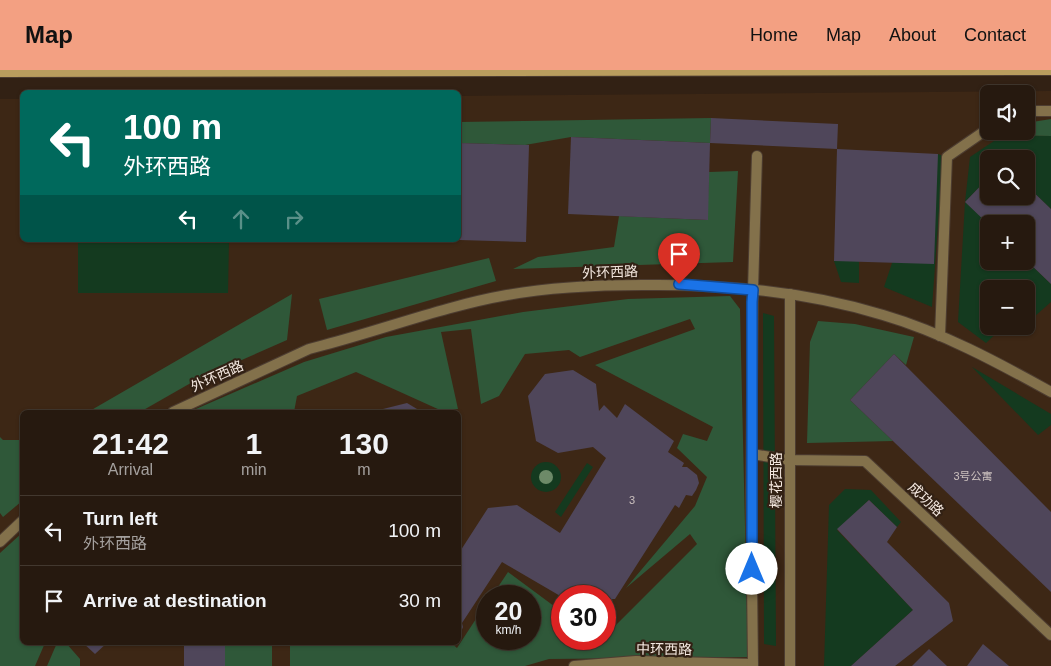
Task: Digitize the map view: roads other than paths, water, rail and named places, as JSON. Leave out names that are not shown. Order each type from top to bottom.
[{"type":"street","points":[[0,72],[1051,70]]},
{"type":"street","points":[[1035,111],[1051,111]]},
{"type":"street","points":[[940,336],[947,157],[980,134]]},
{"type":"street","name":"樱花西路","points":[[753,665],[752,302],[757,156]]},
{"type":"street","name":"外环西路","points":[[177,410],[309,349],[468,304],[507,295],[599,285],[679,284],[790,294],[839,303],[883,315],[940,336],[1006,366],[1051,392]]},
{"type":"street","name":"樱花西路","points":[[790,294],[790,666]]},
{"type":"street","name":"成功路","points":[[752,454],[789,460],[865,461],[1051,635]]},
{"type":"street","points":[[2,536],[20,523]]},
{"type":"street","name":"中环西路","points":[[574,666],[636,661],[753,665]]}]
